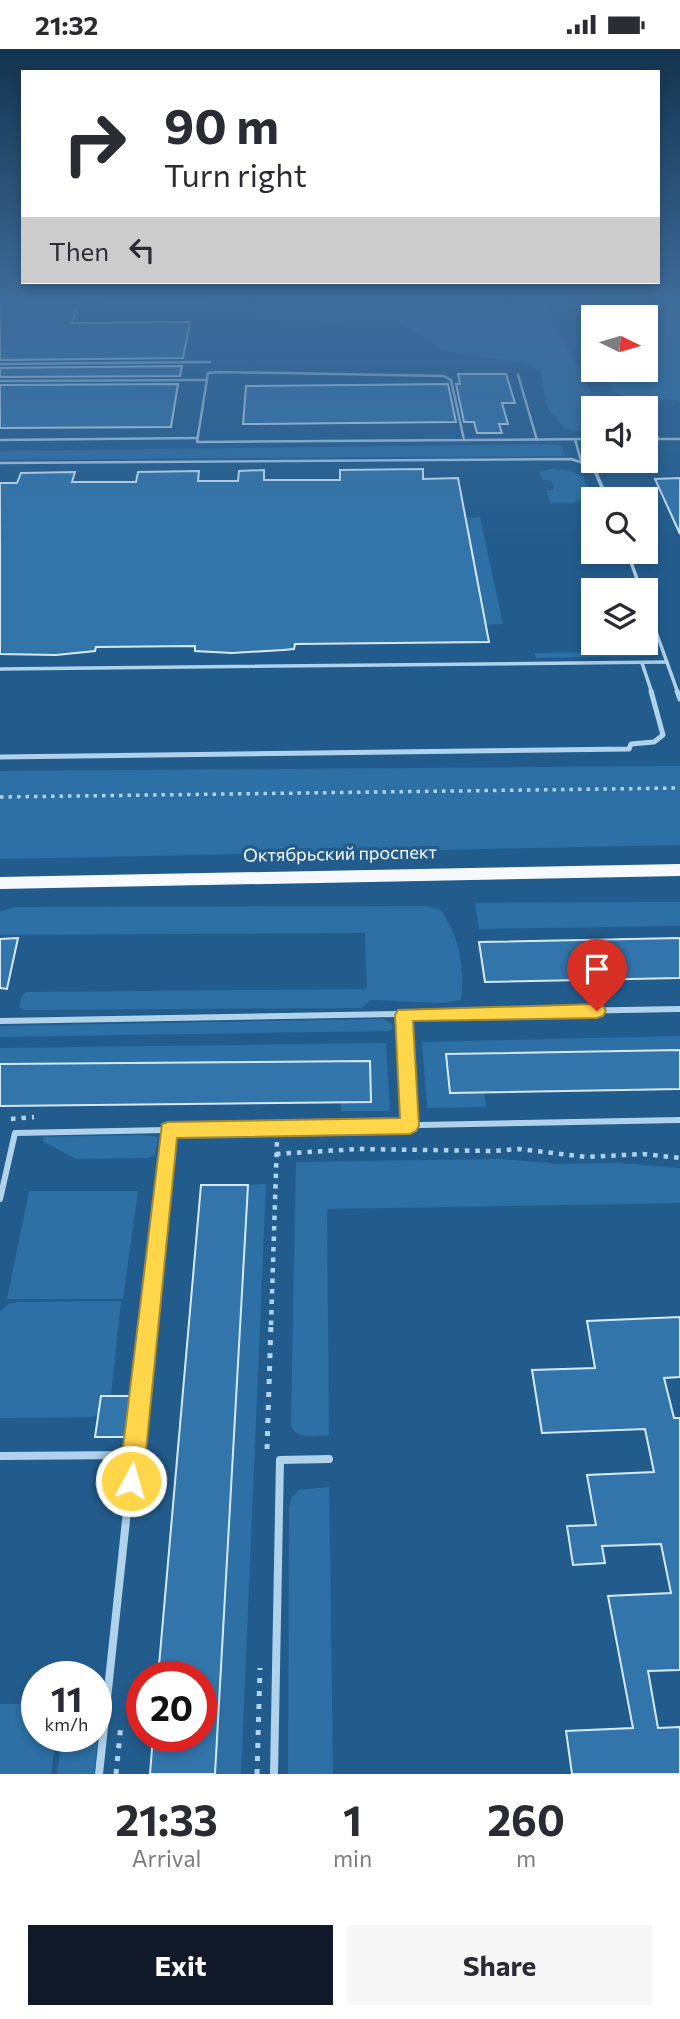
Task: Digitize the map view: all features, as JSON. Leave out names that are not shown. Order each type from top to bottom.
[{"type":"main road","name":"Октябрьский проспект","points":[[0,883],[680,870]]},
{"type":"lane","points":[[206,384],[197,442],[581,439]]},
{"type":"lane","points":[[452,384],[464,440]]},
{"type":"lane","points":[[520,384],[537,440]]},
{"type":"lane","points":[[0,440],[197,437]]},
{"type":"lane","points":[[0,463],[581,461],[575,439]]},
{"type":"lane","points":[[658,439],[680,439]]},
{"type":"lane","points":[[658,637],[680,699]]},
{"type":"lane","points":[[0,669],[667,662]]},
{"type":"lane","points":[[0,757],[629,750],[631,744],[654,742],[663,736],[663,728],[642,663]]},
{"type":"lane","points":[[0,1021],[680,1009]]},
{"type":"lane","points":[[404,1015],[410,1126]]},
{"type":"lane","points":[[0,1199],[15,1133],[680,1120]]},
{"type":"lane","points":[[99,1774],[168,1130]]},
{"type":"lane","points":[[0,1456],[134,1455]]},
{"type":"lane","points":[[274,1774],[280,1460],[329,1459]]},
{"type":"path","points":[[0,797],[680,788]]},
{"type":"path","points":[[8,1121],[14,1118],[41,1117]]},
{"type":"path","points":[[267,1449],[277,1128]]},
{"type":"path","points":[[276,1154],[359,1149],[493,1151],[523,1148],[587,1157],[638,1152],[680,1158]]},
{"type":"shaded area","points":[[543,384],[587,384],[593,395],[619,396],[581,396],[581,431],[566,430],[548,409]]},
{"type":"shaded area","points":[[609,384],[680,384],[680,404],[677,400],[658,399],[658,396],[619,396]]},
{"type":"shaded area","points":[[548,444],[562,446],[565,456],[0,460],[0,451]]},
{"type":"shaded area","points":[[539,471],[572,471],[584,477],[586,487],[581,487],[581,500],[550,503],[546,490],[554,490],[552,481],[542,480]]},
{"type":"shaded area","points":[[480,517],[503,624],[486,625],[465,518]]},
{"type":"shaded area","points":[[534,653],[581,653],[581,655],[651,656],[536,658]]},
{"type":"shaded area","points":[[680,766],[680,845],[0,859],[0,771]]},
{"type":"shaded area","points":[[680,902],[680,926],[479,929],[475,903]]},
{"type":"shaded area","points":[[425,906],[441,910],[452,931],[461,964],[461,1000],[443,1003],[372,1000],[361,1008],[23,1010],[19,1007],[26,992],[367,989],[365,933],[0,935],[0,912],[15,907]]},
{"type":"shaded area","points":[[383,1019],[394,1028],[389,1031],[0,1037],[0,1026]]},
{"type":"shaded area","points":[[680,1036],[680,1050],[446,1054],[450,1093],[484,1092],[486,1107],[427,1108],[422,1042]]},
{"type":"shaded area","points":[[386,1043],[390,1111],[341,1111],[341,1103],[371,1102],[369,1061],[0,1064],[0,1048]]},
{"type":"shaded area","points":[[43,1137],[158,1137],[155,1155],[147,1158],[76,1159],[44,1142]]},
{"type":"shaded area","points":[[500,1159],[680,1168],[680,1203],[327,1209],[329,1435],[307,1436],[298,1433],[291,1426],[296,1162]]},
{"type":"shaded area","points":[[266,1184],[241,1774],[215,1774],[217,1752],[248,1185]]},
{"type":"shaded area","points":[[29,1191],[138,1191],[123,1299],[7,1299]]},
{"type":"shaded area","points":[[121,1301],[111,1396],[101,1396],[98,1414],[93,1417],[0,1418],[0,1312],[8,1304]]},
{"type":"shaded area","points":[[329,1487],[333,1774],[288,1774],[289,1507],[292,1497],[299,1490]]},
{"type":"shaded area","points":[[0,1704],[21,1704],[21,1752],[54,1752],[51,1774],[0,1774]]},
{"type":"shaded area","points":[[60,1752],[96,1752],[94,1774],[57,1774]]},
{"type":"building","points":[[178,384],[171,427],[0,428],[0,385]]},
{"type":"building","points":[[448,384],[456,422],[243,424],[246,386]]},
{"type":"building","points":[[456,384],[509,384],[515,403],[502,403],[508,424],[499,424],[502,433],[477,433],[474,422],[464,422]]},
{"type":"building","points":[[423,469],[423,479],[458,478],[489,642],[295,644],[294,649],[232,653],[195,651],[195,646],[96,647],[95,651],[56,655],[0,654],[0,483],[17,483],[21,473],[75,472],[72,482],[136,482],[138,472],[199,471],[198,481],[238,481],[239,471],[264,470],[264,480],[340,480],[340,470]]},
{"type":"building","points":[[680,478],[680,534],[655,479]]},
{"type":"building","points":[[18,938],[7,989],[0,988],[0,939]]},
{"type":"building","points":[[680,938],[680,978],[485,982],[479,942]]},
{"type":"building","points":[[680,1050],[680,1089],[450,1093],[446,1054]]},
{"type":"building","points":[[370,1061],[371,1102],[0,1106],[0,1064]]},
{"type":"building","points":[[201,1185],[248,1185],[217,1738],[217,1661],[159,1661]]},
{"type":"building","points":[[680,1317],[680,1377],[664,1378],[674,1418],[680,1418],[680,1670],[648,1671],[658,1728],[680,1727],[680,1774],[572,1774],[566,1731],[633,1728],[608,1596],[671,1593],[661,1544],[602,1546],[605,1563],[573,1565],[567,1526],[596,1525],[587,1475],[654,1472],[645,1429],[542,1433],[532,1370],[595,1368],[587,1321]]},
{"type":"building","points":[[101,1396],[130,1396],[125,1437],[95,1437]]},
{"type":"building","points":[[152,1752],[216,1752],[215,1774],[150,1774]]},
{"type":"route","points":[[131,1481],[168,1130],[410,1126],[404,1015],[597,1011]]}]
